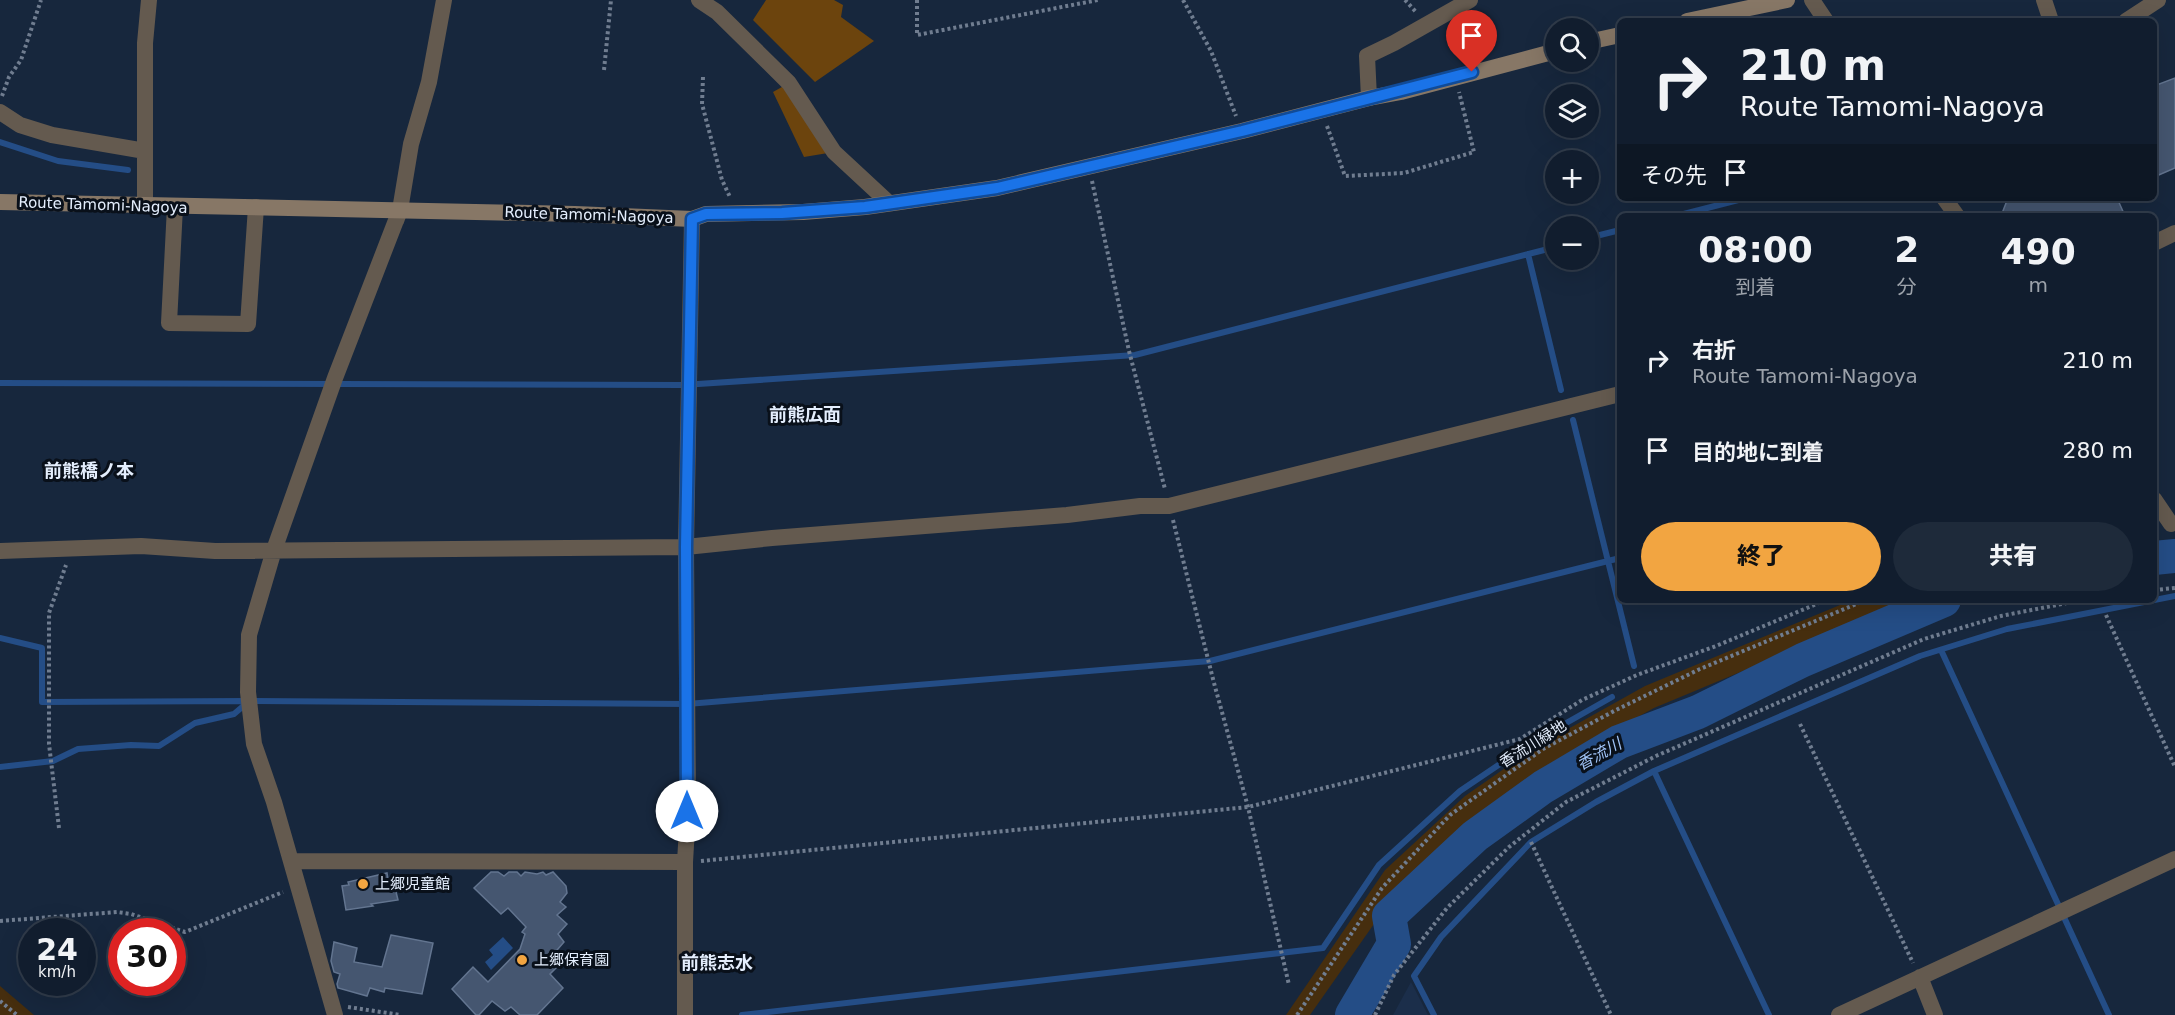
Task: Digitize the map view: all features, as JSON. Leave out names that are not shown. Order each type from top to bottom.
[{"type":"main road","points":[[1701,18],[1787,0]]},
{"type":"main road","points":[[1599,39],[1617,35]]},
{"type":"main road","name":"Route Tamomi-Nagoya","points":[[0,202],[400,210],[692,219],[706,214],[814,211],[997,188],[1242,131],[1545,54]]},
{"type":"street","points":[[145,204],[145,43],[149,0]]},
{"type":"street","points":[[334,1010],[254,744],[248,692],[249,635],[274,550],[335,378],[400,210],[411,144],[429,82],[444,0]]},
{"type":"street","points":[[699,0],[717,12],[789,83],[834,152],[889,203]]},
{"type":"street","points":[[1369,98],[1367,56],[1470,0]]},
{"type":"street","points":[[1812,0],[1824,18]]},
{"type":"street","points":[[2044,0],[2050,18]]},
{"type":"street","points":[[2131,18],[2158,0]]},
{"type":"street","points":[[0,112],[20,125],[52,135],[145,151]]},
{"type":"street","points":[[175,207],[169,323],[248,324],[256,207]]},
{"type":"street","points":[[685,1015],[686,547],[692,219]]},
{"type":"street","points":[[2157,242],[2175,233]]},
{"type":"street","points":[[0,551],[141,546],[215,551],[686,547],[1067,515],[1140,506],[1169,506],[1617,395]]},
{"type":"street","points":[[2157,503],[2171,524]]},
{"type":"street","points":[[1839,1015],[2175,860]]},
{"type":"street","points":[[291,861],[685,862]]},
{"type":"street","points":[[1920,977],[1935,1015]]},
{"type":"path","points":[[0,102],[9,77],[21,60],[41,0]]},
{"type":"path","points":[[604,70],[611,0]]},
{"type":"path","points":[[917,0],[917,35],[1098,0]]},
{"type":"path","points":[[1183,0],[1210,51],[1242,131]]},
{"type":"path","points":[[1405,0],[1417,14]]},
{"type":"path","points":[[703,77],[702,104],[722,180],[738,214]]},
{"type":"path","points":[[1321,111],[1345,176],[1404,173],[1474,152],[1455,77]]},
{"type":"path","points":[[1088,165],[1129,351],[1248,807],[1288,985]]},
{"type":"path","points":[[59,828],[49,744],[49,613],[71,550]]},
{"type":"path","points":[[2157,590],[2175,588]]},
{"type":"path","points":[[685,862],[1248,807],[1520,739],[1582,700],[1637,675],[1716,646],[1819,603]]},
{"type":"path","name":"香流川緑地","points":[[1297,1015],[1382,888],[1450,815],[1543,749],[1616,710],[1700,669],[1859,603]]},
{"type":"path","points":[[1375,1015],[1394,975],[1447,908],[1509,847],[1566,802],[1656,756],[1924,639],[2001,616],[2067,603]]},
{"type":"path","points":[[2106,615],[2175,767]]},
{"type":"path","points":[[1800,724],[1920,977]]},
{"type":"path","points":[[1531,842],[1611,1015]]},
{"type":"path","points":[[0,921],[117,912],[131,914],[185,932],[297,886]]},
{"type":"path","points":[[0,1001],[17,1015]]},
{"type":"path","points":[[334,1010],[401,1015]]},
{"type":"shaded area","points":[[766,0],[834,0],[843,5],[841,17],[874,41],[815,82],[753,20]]},
{"type":"shaded area","points":[[789,83],[834,152],[804,157],[773,92]]},
{"type":"shaded area","points":[[1845,603],[1906,603],[1654,708],[1545,768],[1479,813],[1400,887],[1310,1015],[1286,1015],[1385,870],[1465,796],[1534,748],[1645,686]]},
{"type":"shaded area","points":[[1411,982],[1428,1015],[1393,1015]]},
{"type":"shaded area","points":[[0,986],[34,1015],[0,1015]]},
{"type":"water","points":[[503,937],[513,948],[491,970],[485,962],[493,955],[489,950]]},
{"type":"building","points":[[2175,78],[2175,168],[2157,176],[2157,85]]},
{"type":"building","points":[[2007,201],[2118,201],[2124,213],[2002,213]]},
{"type":"building","points":[[491,872],[498,872],[504,876],[509,872],[517,872],[521,876],[525,872],[537,874],[543,872],[546,875],[553,872],[566,886],[567,893],[560,902],[566,907],[557,915],[567,924],[558,934],[564,942],[551,957],[559,965],[550,974],[563,988],[537,1015],[520,1015],[511,1007],[505,1011],[492,1001],[479,1015],[476,1015],[452,989],[473,967],[488,982],[520,949],[525,934],[522,932],[526,927],[508,908],[501,914],[474,888]]},
{"type":"building","points":[[387,873],[389,885],[394,884],[398,900],[346,910],[342,886],[349,885],[348,882]]},
{"type":"building","points":[[391,935],[433,943],[422,994],[385,988],[384,992],[370,988],[367,996],[338,988],[340,974],[334,972],[331,961],[334,942],[357,948],[354,962],[382,967]]},
{"type":"waterway","points":[[0,142],[58,161],[128,170]]},
{"type":"waterway","points":[[1688,213],[1734,201]]},
{"type":"waterway","points":[[1599,235],[1617,231]]},
{"type":"waterway","points":[[0,383],[683,385],[1135,355],[1545,250]]},
{"type":"waterway","points":[[1528,254],[1561,390]]},
{"type":"waterway","points":[[1573,420],[1617,597]]},
{"type":"waterway","name":"香流川","points":[[2157,558],[2175,556]]},
{"type":"waterway","points":[[0,638],[42,648],[42,702],[687,704],[1210,661],[1617,559]]},
{"type":"waterway","points":[[2157,600],[2175,596]]},
{"type":"waterway","points":[[1618,603],[1634,666]]},
{"type":"waterway","name":"香流川","points":[[1352,1015],[1394,944],[1389,916],[1475,836],[1543,787],[1619,742],[1698,712],[1803,660],[1937,603]]},
{"type":"waterway","points":[[1434,1015],[1414,976],[1441,937],[1531,842],[1596,802],[1654,771],[1920,656],[2007,629],[2139,603]]},
{"type":"waterway","points":[[1941,650],[2109,1015]]},
{"type":"waterway","points":[[742,1015],[1323,948],[1379,865],[1460,791],[1531,743],[1612,697]]},
{"type":"waterway","points":[[0,767],[53,761],[78,749],[131,745],[159,746],[195,723],[234,714],[248,702]]},
{"type":"waterway","points":[[1654,771],[1769,1015]]},
{"type":"place","name":"上郷児童館","points":[[363,884]]},
{"type":"place","name":"上郷保育園","points":[[522,960]]},
{"type":"district","name":"前熊広面","points":[[805,414]]},
{"type":"district","name":"前熊橋ノ本","points":[[89,470]]},
{"type":"district","name":"前熊志水","points":[[717,962]]},
{"type":"route","points":[[687,811],[686,547],[692,219],[706,214],[782,213],[865,207],[997,188],[1242,131],[1472,72]]}]
